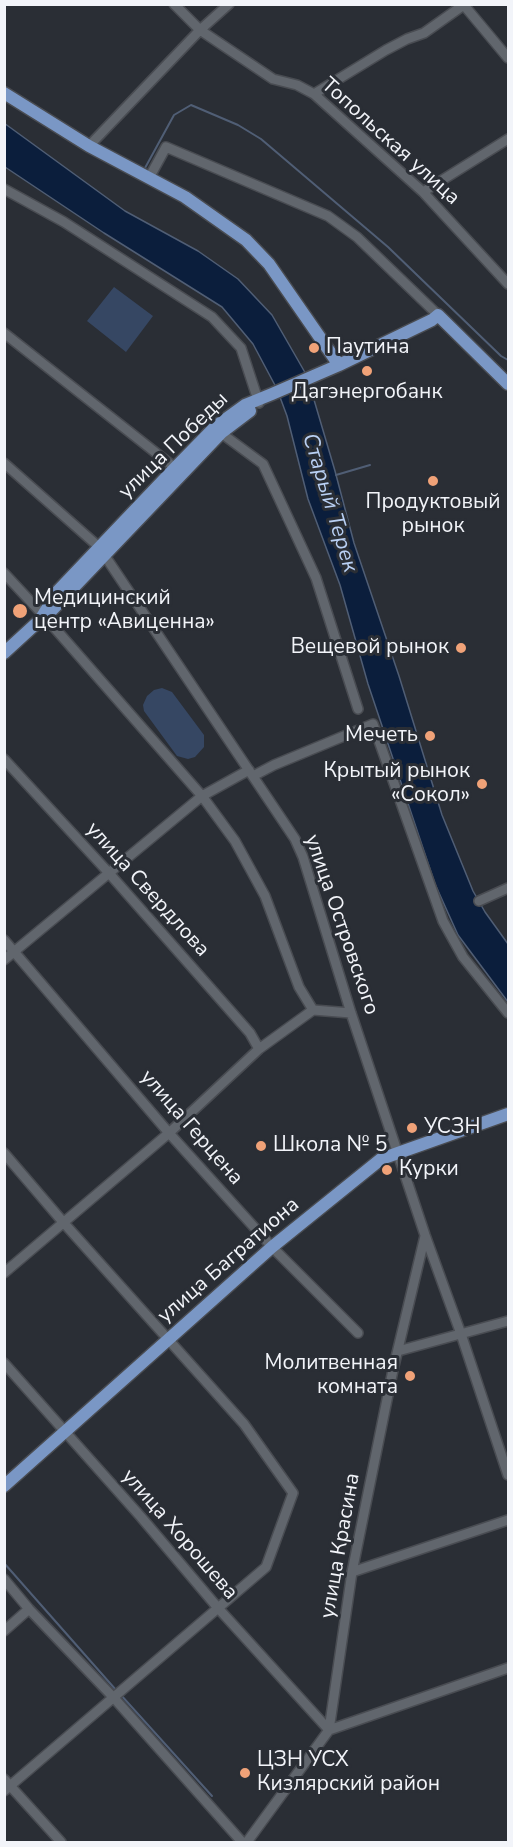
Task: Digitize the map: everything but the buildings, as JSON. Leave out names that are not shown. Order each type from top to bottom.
[{"type":"main road","points":[[4,93],[88,146],[185,197],[246,240],[269,264],[339,364]]},
{"type":"main road","points":[[438,315],[508,384]]},
{"type":"main road","name":"улица Победы","points":[[4,654],[45,616],[102,551],[178,471],[216,426],[245,405],[259,401],[339,364],[432,320],[438,315]]},
{"type":"main road","name":"улица Победы","points":[[178,471],[259,401]]},
{"type":"main road","name":"улица Багратиона","points":[[4,1486],[272,1247],[381,1159],[508,1114]]},
{"type":"street","name":"Топольская улица","points":[[174,4],[200,30],[273,78],[297,85],[314,94],[423,192],[508,284]]},
{"type":"street","points":[[88,146],[200,30],[229,4]]},
{"type":"street","points":[[314,94],[386,50],[424,33],[464,5],[508,58]]},
{"type":"street","points":[[423,192],[508,139]]},
{"type":"street","points":[[149,178],[166,147],[328,216],[357,237],[438,315]]},
{"type":"street","points":[[4,189],[64,222],[212,317],[241,348],[259,401]]},
{"type":"street","points":[[4,333],[178,471]]},
{"type":"street","points":[[221,433],[263,464],[316,578],[358,709]]},
{"type":"street","name":"улица Островского","points":[[4,463],[102,551],[295,839],[303,857],[351,1013],[425,1235],[508,1475]]},
{"type":"street","points":[[4,573],[45,616],[202,796],[236,841],[265,896],[299,987],[312,1010]]},
{"type":"street","points":[[4,960],[202,796],[251,773],[374,724],[443,921],[463,957],[508,1013]]},
{"type":"street","name":"улица Свердлова","points":[[4,759],[108,872],[250,1033],[259,1048]]},
{"type":"street","points":[[479,901],[508,888]]},
{"type":"street","name":"улица Герцена","points":[[4,940],[169,1133],[272,1247],[358,1333]]},
{"type":"street","points":[[4,1273],[169,1133],[259,1048],[312,1010],[351,1013]]},
{"type":"street","points":[[4,1153],[244,1424],[293,1493],[266,1567],[114,1698],[7,1785],[61,1842]]},
{"type":"street","name":"улица Красина","points":[[247,1842],[329,1730],[352,1572],[398,1351],[425,1235]]},
{"type":"street","points":[[398,1351],[508,1321]]},
{"type":"street","name":"улица Хорошева","points":[[4,1363],[141,1516],[218,1608],[329,1730]]},
{"type":"street","points":[[352,1572],[508,1520]]},
{"type":"street","points":[[4,1579],[242,1842]]},
{"type":"street","points":[[4,1631],[29,1609]]},
{"type":"street","points":[[329,1730],[508,1668]]},
{"type":"shaded area","points":[[114,287],[153,316],[126,352],[87,321]]},
{"type":"shaded area","points":[[162,688],[172,692],[204,735],[204,747],[195,757],[188,759],[177,756],[144,711],[143,705],[147,696],[154,690]]},
{"type":"water","name":"Старый Терек","points":[[4,123],[125,211],[198,251],[238,279],[272,315],[295,355],[307,376],[354,543],[399,676],[442,815],[473,891],[508,944],[508,1002],[458,935],[435,884],[368,684],[340,585],[308,499],[287,416],[277,389],[253,344],[222,307],[5,167]]},
{"type":"waterway","points":[[145,168],[174,115],[191,105],[238,125],[261,139],[388,247],[501,356],[508,360]]},
{"type":"waterway","name":"Старый Терек","points":[[336,475],[370,465]]},
{"type":"waterway","points":[[4,1563],[116,1690]]},
{"type":"waterway","points":[[120,1694],[212,1796]]},
{"type":"place","name":"Паутина","points":[[314,348]]},
{"type":"place","name":"Дагэнергобанк","points":[[367,371]]},
{"type":"place","name":"Продуктовый рынок","points":[[433,481]]},
{"type":"place","name":"Медицинский центр «Авиценна»","points":[[20,611]]},
{"type":"place","name":"Вещевой рынок","points":[[461,648]]},
{"type":"place","name":"Мечеть","points":[[430,736]]},
{"type":"place","name":"Крытый рынок «Сокол»","points":[[482,784]]},
{"type":"place","name":"УСЗН","points":[[412,1128]]},
{"type":"place","name":"Школа № 5","points":[[261,1146]]},
{"type":"place","name":"Курки","points":[[387,1170]]},
{"type":"place","name":"Молитвенная комната","points":[[410,1376]]},
{"type":"place","name":"ЦЗН УСХ Кизлярский район","points":[[245,1773]]}]
